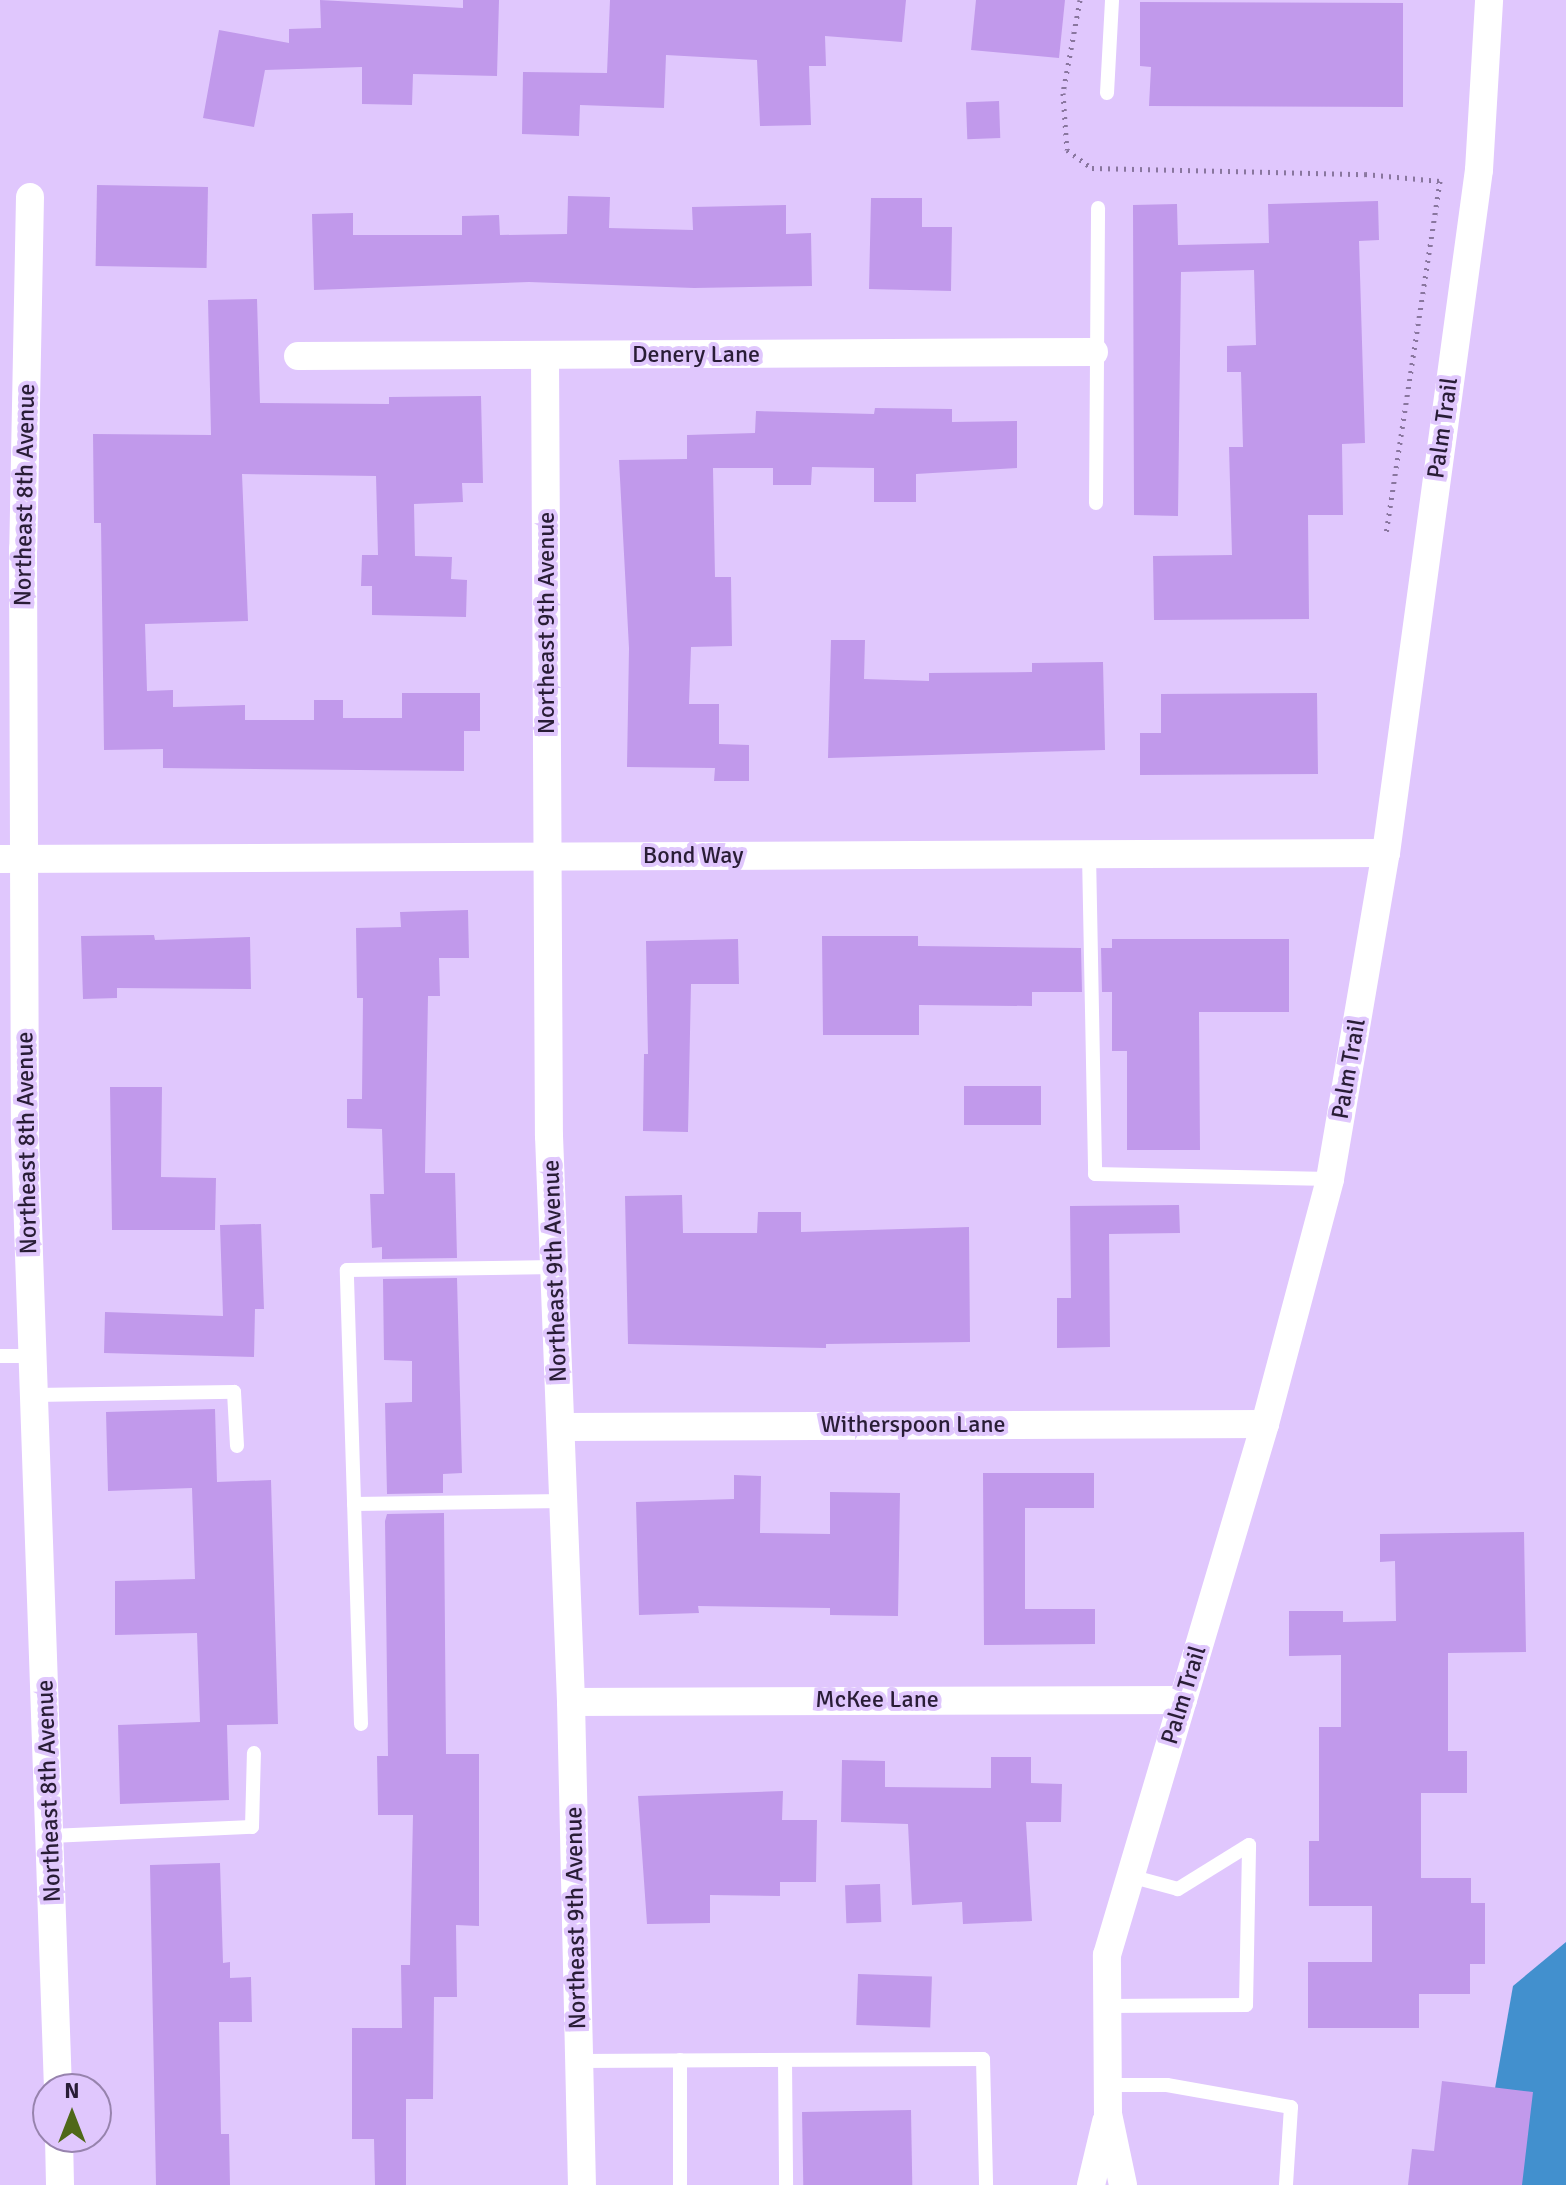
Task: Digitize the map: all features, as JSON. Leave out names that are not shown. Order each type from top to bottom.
[{"type":"street","name":"Palm Trail","points":[[1123,2185],[1108,2114],[1107,1955],[1265,1424],[1330,1179],[1386,853],[1479,170],[1489,0]]},
{"type":"street","name":"Northeast 8th Avenue","points":[[30,197],[23,549],[12,859],[35,1395],[58,2073]]},
{"type":"street","name":"Denery Lane","points":[[298,356],[1094,352]]},
{"type":"street","name":"Northeast 9th Avenue","points":[[545,356],[547,857],[555,1267],[571,1702],[582,2185]]},
{"type":"street","name":"Bond Way","points":[[12,859],[1386,853]]},
{"type":"street","name":"Witherspoon Lane","points":[[562,1427],[1265,1424]]},
{"type":"street","name":"McKee Lane","points":[[571,1702],[1183,1700]]},
{"type":"street","name":"Palm Trail","points":[[1091,2185],[1108,2114]]},
{"type":"street","points":[[59,2153],[60,2185]]},
{"type":"lane","points":[[1107,93],[1112,0]]},
{"type":"lane","points":[[1096,503],[1094,352],[1098,208]]},
{"type":"lane","points":[[1089,854],[1095,1174],[1330,1179]]},
{"type":"lane","points":[[361,1724],[347,1270],[555,1267]]},
{"type":"lane","points":[[0,1356],[33,1356]]},
{"type":"lane","points":[[35,1395],[234,1392],[237,1446]]},
{"type":"lane","points":[[354,1504],[564,1501]]},
{"type":"lane","points":[[51,1836],[252,1827],[254,1753]]},
{"type":"lane","points":[[1107,2006],[1246,2005],[1249,1845],[1178,1889],[1130,1876]]},
{"type":"lane","points":[[579,2061],[983,2059],[986,2185]]},
{"type":"lane","points":[[680,2060],[680,2185]]},
{"type":"lane","points":[[785,2060],[786,2185]]},
{"type":"lane","points":[[1108,2085],[1167,2085],[1291,2107],[1286,2185]]},
{"type":"path","points":[[1080,0],[1063,93],[1067,150],[1092,168],[1365,174],[1440,181],[1386,534]]},
{"type":"water","points":[[1566,1942],[1566,2185],[1478,2185],[1513,1986]]},
{"type":"building","points":[[320,0],[463,8],[463,0],[499,0],[497,76],[413,74],[412,105],[362,104],[362,67],[265,70],[254,127],[203,118],[219,30],[289,43],[289,29],[321,28]]},
{"type":"building","points":[[610,0],[906,0],[902,42],[825,36],[826,66],[809,66],[811,125],[760,126],[757,60],[666,55],[664,108],[580,105],[579,136],[522,134],[523,72],[607,73]]},
{"type":"building","points":[[976,0],[1065,0],[1059,58],[971,50]]},
{"type":"building","points":[[1140,2],[1403,3],[1403,107],[1149,106],[1151,67],[1140,66]]},
{"type":"building","points":[[999,101],[1000,138],[967,139],[966,102]]},
{"type":"building","points":[[97,185],[208,187],[207,268],[96,266]]},
{"type":"building","points":[[568,196],[610,197],[609,228],[693,230],[692,207],[786,205],[786,234],[811,233],[812,286],[694,288],[529,282],[314,290],[312,214],[353,213],[353,235],[462,235],[462,216],[499,215],[500,235],[567,234]]},
{"type":"building","points":[[871,198],[922,198],[922,227],[952,227],[951,291],[869,289]]},
{"type":"building","points":[[1378,201],[1379,240],[1359,241],[1365,443],[1342,444],[1343,515],[1308,515],[1309,619],[1154,620],[1153,556],[1232,555],[1229,447],[1243,447],[1241,372],[1227,372],[1227,346],[1256,345],[1254,270],[1181,272],[1178,516],[1134,515],[1133,205],[1177,204],[1178,245],[1269,243],[1268,204]]},
{"type":"building","points":[[257,299],[260,403],[389,404],[389,397],[481,396],[483,483],[462,483],[463,502],[414,504],[415,556],[452,557],[451,579],[467,580],[466,617],[372,615],[372,586],[361,586],[362,555],[378,555],[376,476],[242,474],[248,621],[145,624],[147,691],[173,690],[173,707],[245,705],[245,720],[314,720],[314,700],[343,700],[343,718],[402,718],[402,693],[480,693],[480,731],[464,731],[464,771],[163,768],[163,749],[104,750],[101,523],[94,523],[93,434],[211,435],[208,300]]},
{"type":"building","points":[[875,408],[952,409],[952,422],[1017,421],[1017,468],[916,474],[916,502],[874,502],[874,468],[812,467],[811,485],[773,485],[773,468],[713,468],[715,577],[731,577],[732,646],[691,647],[689,704],[719,704],[719,744],[749,745],[749,781],[714,781],[715,768],[627,767],[629,648],[619,460],[687,459],[687,435],[755,433],[756,411],[874,414]]},
{"type":"building","points":[[831,640],[865,640],[864,679],[929,681],[929,673],[1032,672],[1032,663],[1103,662],[1105,750],[828,758]]},
{"type":"building","points":[[1317,693],[1318,774],[1140,775],[1140,733],[1161,733],[1161,694]]},
{"type":"building","points":[[468,910],[469,958],[439,958],[440,996],[428,996],[425,1173],[455,1173],[457,1258],[382,1259],[382,1247],[372,1248],[370,1194],[384,1194],[382,1129],[347,1128],[347,1099],[362,1099],[363,998],[357,998],[356,928],[401,927],[400,912]]},
{"type":"building","points":[[154,935],[155,940],[250,937],[251,989],[117,988],[117,998],[83,999],[81,936]]},
{"type":"building","points":[[822,936],[918,936],[918,946],[1081,948],[1082,992],[1032,992],[1032,1006],[919,1005],[919,1035],[823,1035]]},
{"type":"building","points":[[738,939],[739,984],[691,984],[688,1132],[643,1131],[644,1054],[648,1054],[646,941]]},
{"type":"building","points":[[1112,939],[1289,939],[1289,1012],[1199,1012],[1200,1150],[1127,1150],[1127,1051],[1112,1051],[1112,992],[1102,992],[1101,948],[1112,948]]},
{"type":"building","points":[[964,1086],[1041,1086],[1041,1125],[964,1125]]},
{"type":"building","points":[[110,1087],[162,1087],[161,1177],[216,1178],[215,1230],[112,1230]]},
{"type":"building","points":[[682,1195],[683,1233],[757,1233],[758,1212],[801,1212],[801,1232],[969,1227],[970,1342],[826,1344],[826,1348],[628,1344],[625,1196]]},
{"type":"building","points":[[1179,1205],[1180,1233],[1109,1234],[1110,1347],[1057,1348],[1057,1298],[1071,1298],[1070,1206]]},
{"type":"building","points":[[261,1224],[264,1309],[255,1309],[254,1357],[104,1353],[105,1312],[223,1316],[220,1225]]},
{"type":"building","points":[[457,1278],[462,1473],[443,1474],[443,1493],[387,1494],[385,1403],[412,1402],[412,1361],[384,1360],[383,1279]]},
{"type":"building","points":[[215,1409],[217,1482],[271,1480],[278,1724],[227,1725],[229,1800],[120,1804],[118,1725],[200,1722],[197,1633],[115,1635],[115,1581],[195,1579],[192,1488],[108,1491],[106,1412]]},
{"type":"building","points":[[983,1473],[1094,1473],[1094,1508],[1025,1508],[1025,1609],[1095,1609],[1095,1644],[984,1645]]},
{"type":"building","points":[[734,1475],[761,1476],[760,1533],[830,1534],[830,1492],[900,1493],[898,1616],[830,1615],[830,1608],[698,1606],[699,1613],[639,1615],[636,1502],[734,1499]]},
{"type":"building","points":[[444,1513],[446,1754],[479,1754],[479,1926],[456,1925],[457,1997],[434,1997],[433,2099],[406,2099],[406,2185],[375,2185],[374,2139],[352,2139],[352,2028],[402,2028],[401,1965],[410,1965],[413,1815],[378,1815],[377,1756],[388,1756],[385,1521],[387,1514]]},
{"type":"building","points":[[1524,1532],[1526,1652],[1448,1653],[1448,1751],[1467,1751],[1467,1793],[1421,1793],[1421,1878],[1471,1878],[1471,1903],[1485,1903],[1485,1964],[1470,1964],[1470,1994],[1419,1994],[1419,2028],[1308,2028],[1308,1962],[1372,1962],[1372,1906],[1309,1906],[1309,1841],[1319,1841],[1319,1727],[1341,1727],[1341,1655],[1289,1656],[1289,1611],[1343,1611],[1343,1622],[1396,1621],[1395,1561],[1380,1562],[1380,1534]]},
{"type":"building","points":[[991,1757],[1031,1757],[1031,1783],[1062,1784],[1061,1822],[1026,1822],[1032,1921],[963,1924],[962,1902],[912,1905],[908,1824],[841,1822],[842,1760],[885,1761],[885,1787],[991,1788]]},
{"type":"building","points":[[783,1791],[782,1820],[817,1820],[816,1882],[780,1882],[780,1896],[710,1895],[710,1923],[647,1924],[638,1796]]},
{"type":"building","points":[[220,1863],[223,1963],[230,1962],[230,1978],[251,1977],[252,2022],[219,2022],[221,2134],[229,2134],[230,2185],[156,2185],[150,1865]]},
{"type":"building","points":[[880,1884],[881,1922],[846,1923],[845,1885]]},
{"type":"building","points":[[858,1974],[932,1977],[930,2028],[856,2025]]},
{"type":"building","points":[[1442,2081],[1533,2092],[1522,2185],[1408,2185],[1412,2149],[1434,2151]]},
{"type":"building","points":[[911,2110],[912,2185],[803,2185],[802,2112]]}]
